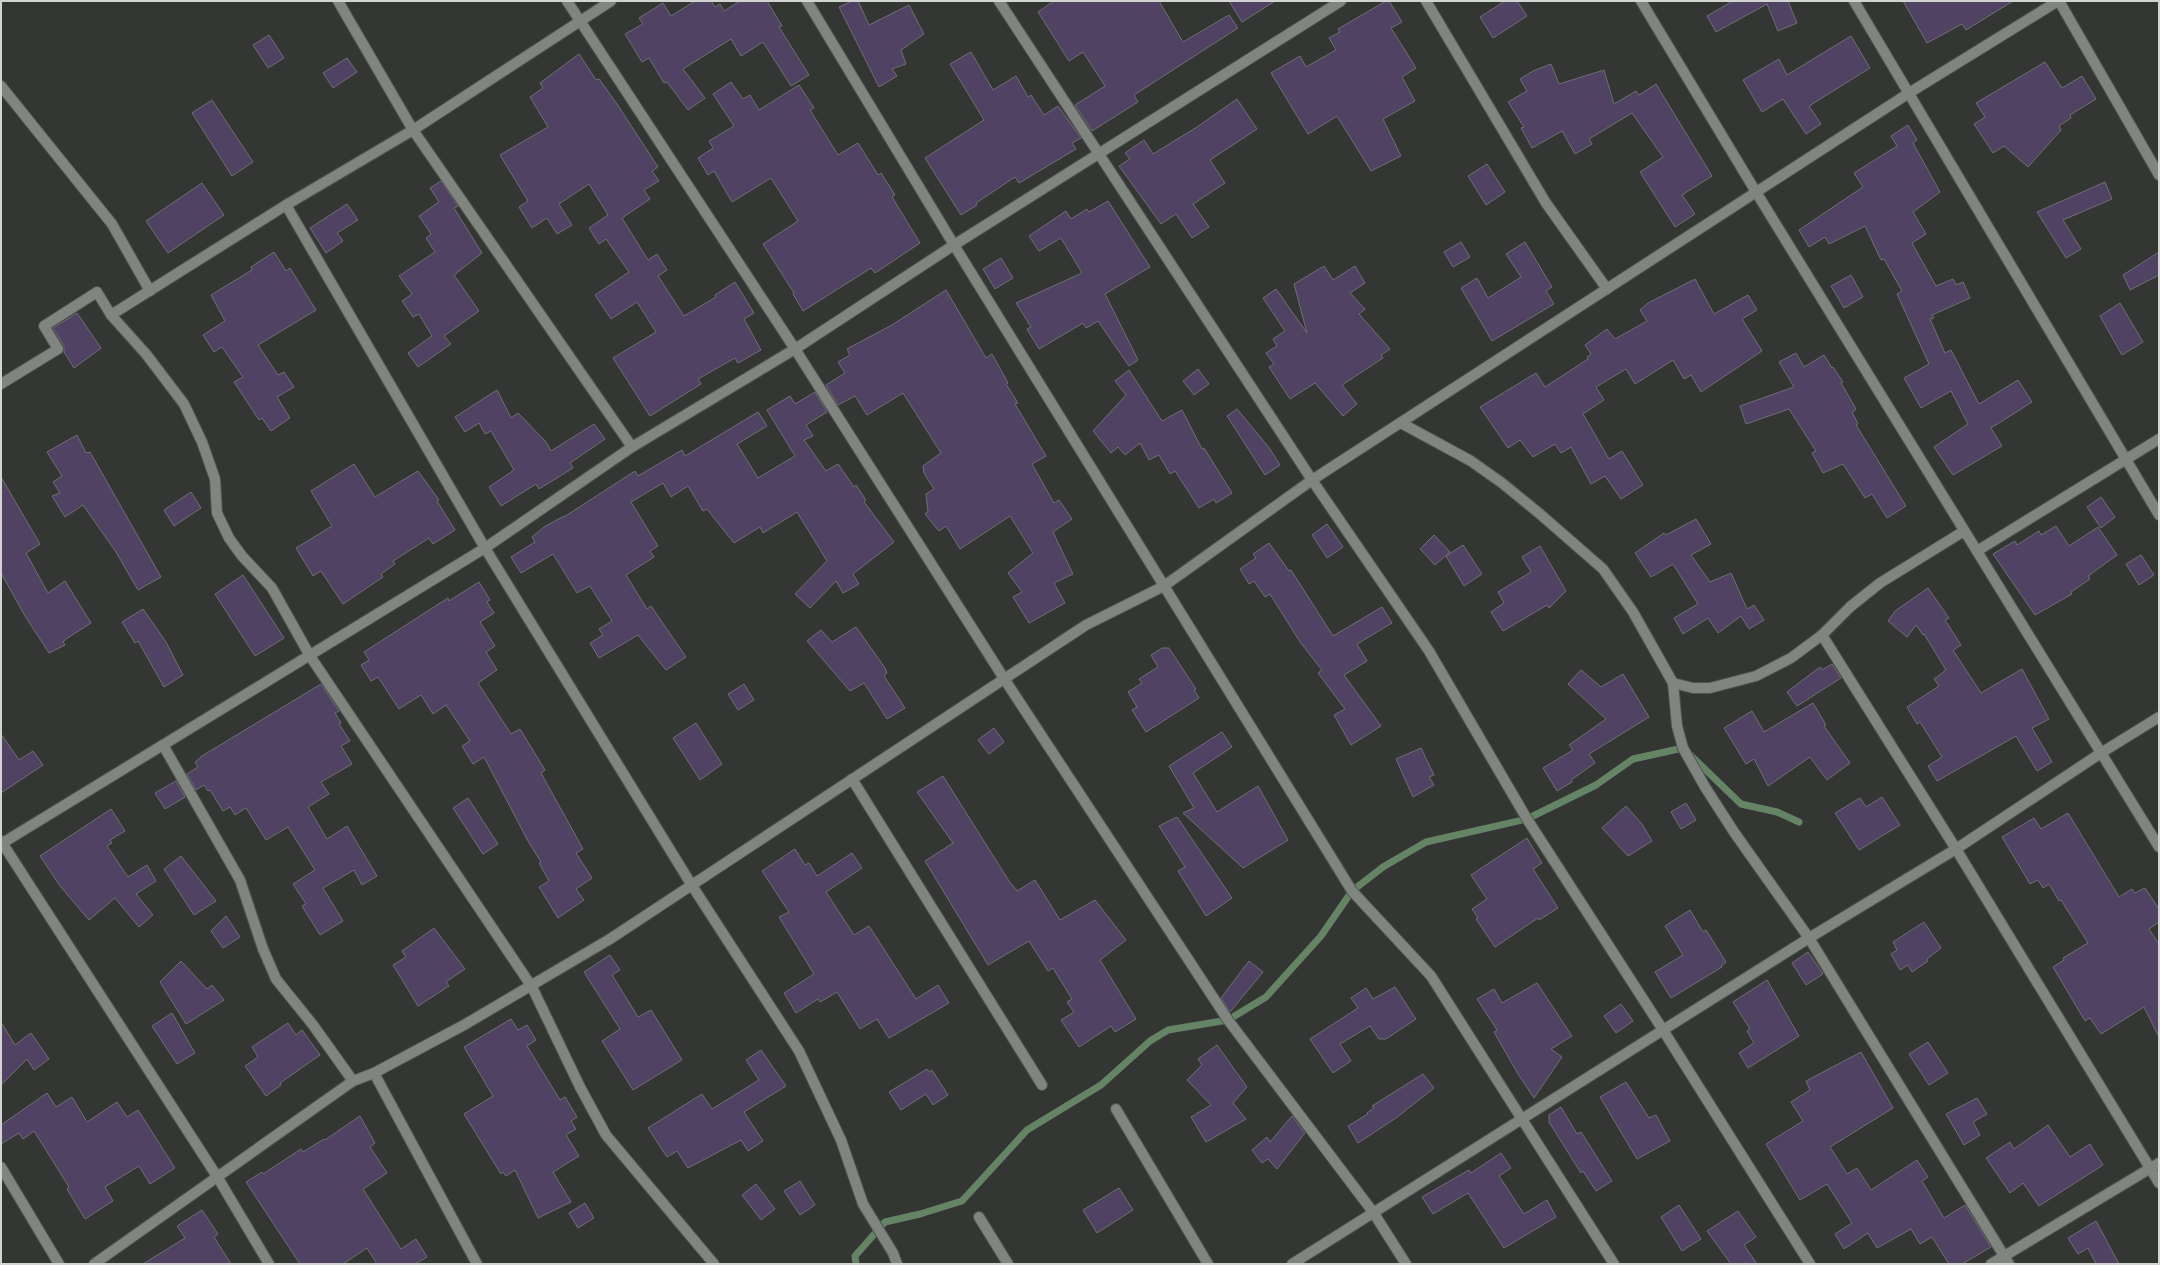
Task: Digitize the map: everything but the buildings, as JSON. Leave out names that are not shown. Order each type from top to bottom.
[{"type":"street","points":[[338,1],[413,130],[632,447]]},
{"type":"street","points":[[567,1],[795,349],[1005,680],[1228,1020],[1373,1212],[1406,1264]]},
{"type":"street","points":[[111,315],[286,205],[413,130],[611,1]]},
{"type":"street","points":[[807,1],[954,245],[1352,891],[1431,976],[1460,1019],[1521,1120],[1614,1264]]},
{"type":"street","points":[[999,1],[1312,480],[1429,651],[1527,819],[1664,1030],[1810,1264]]},
{"type":"street","points":[[269,1264],[218,1178],[1,843],[485,548],[632,447],[795,349],[954,245],[1341,1]]},
{"type":"street","points":[[1426,1],[1546,202],[1607,289]]},
{"type":"street","points":[[1641,1],[1756,192],[2159,847]]},
{"type":"street","points":[[1854,1],[2159,515]]},
{"type":"street","points":[[94,1264],[218,1178],[353,1081],[374,1073],[464,1025],[532,987],[610,939],[690,884],[1005,680],[1086,625],[1164,586],[1312,480],[1909,93],[2058,1],[2159,175]]},
{"type":"street","points":[[1,86],[112,224],[150,291]]},
{"type":"street","points":[[286,205],[485,548],[690,884],[798,1052],[841,1140],[863,1204],[893,1252],[897,1264]]},
{"type":"street","points":[[1,384],[58,349],[44,326],[97,292],[111,315],[146,354],[184,404],[202,442],[215,479],[217,513],[229,538],[242,556],[272,588],[310,656],[532,987],[580,1087],[606,1135],[714,1264]]},
{"type":"street","points":[[1401,423],[1471,461],[1502,483],[1603,569],[1633,612],[1673,684],[1677,726],[1683,748],[1734,832],[1809,938],[2007,1260]]},
{"type":"street","points":[[1977,551],[2159,439]]},
{"type":"street","points":[[1673,684],[1693,688],[1710,688],[1756,676],[1791,658],[1822,635],[1850,607],[1880,583],[1964,531]]},
{"type":"street","points":[[1822,635],[1956,849],[2159,1183]]},
{"type":"street","points":[[1292,1264],[1809,938],[1956,849],[2101,753],[2159,717]]},
{"type":"street","points":[[163,745],[240,880],[263,949],[276,978],[353,1081]]},
{"type":"street","points":[[852,779],[1042,1086]]},
{"type":"street","points":[[374,1073],[477,1264]]},
{"type":"street","points":[[1116,1109],[1208,1264]]},
{"type":"street","points":[[1990,1264],[2007,1260],[2159,1162]]},
{"type":"street","points":[[1,1167],[59,1264]]},
{"type":"street","points":[[979,1217],[1008,1264]]},
{"type":"waterway","points":[[856,1264],[855,1256],[885,1222],[920,1214],[962,1201],[1027,1130],[1101,1085],[1150,1041],[1168,1030],[1228,1020],[1266,997],[1321,936],[1352,891],[1383,867],[1426,842],[1527,819],[1596,785],[1633,759],[1683,748],[1741,804],[1777,812],[1799,822]]}]
